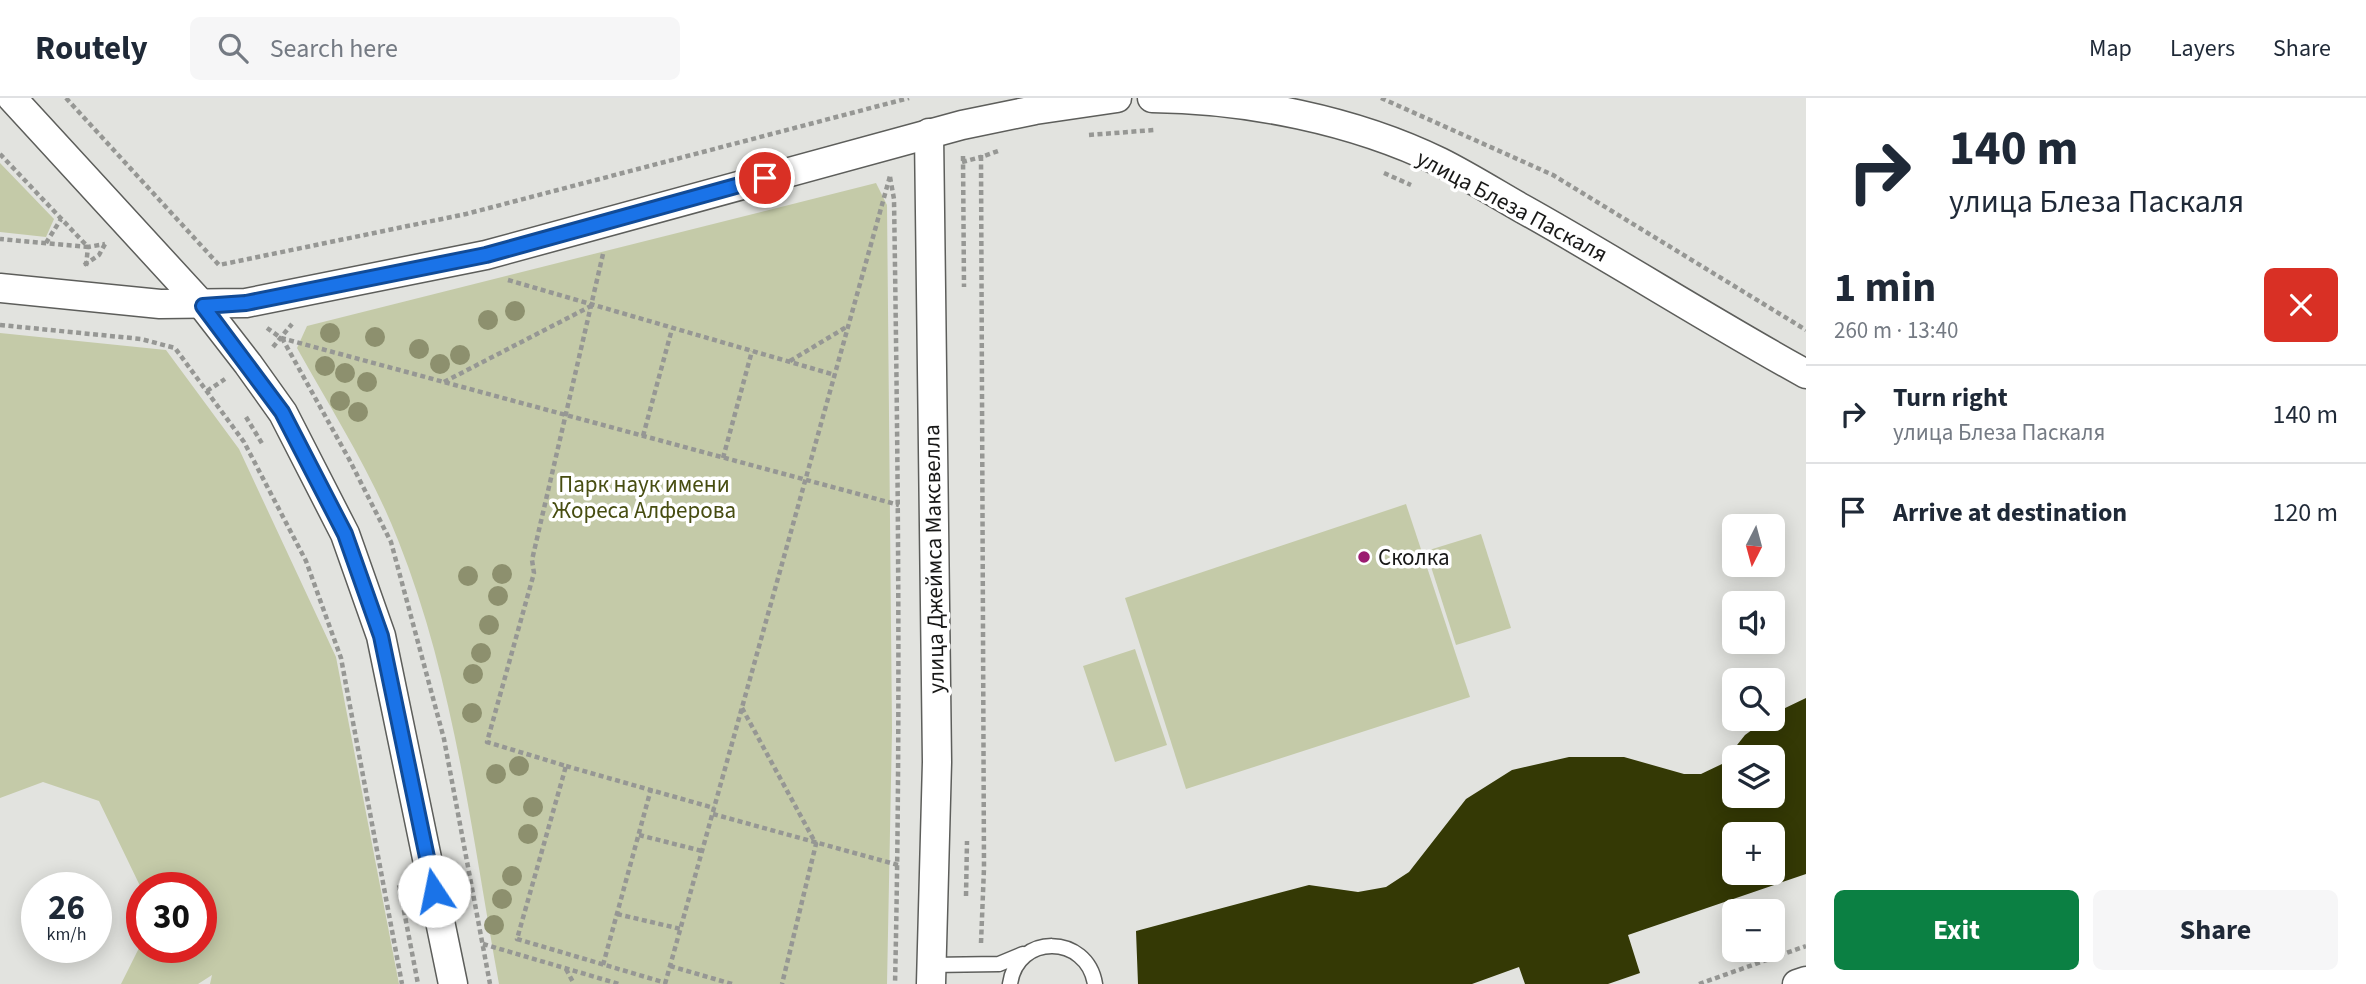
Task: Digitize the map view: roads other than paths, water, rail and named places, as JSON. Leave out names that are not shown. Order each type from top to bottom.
[{"type":"street","points":[[12,98],[203,306],[282,412],[345,534],[381,636],[453,984]]},
{"type":"street","points":[[0,288],[203,306],[246,303],[486,255],[929,133],[1035,110],[1117,98]]},
{"type":"street","name":"улица Блеза Паскаля","points":[[1152,98],[1198,99],[1261,107],[1344,127],[1438,161],[1627,267],[1730,332],[1806,374]]},
{"type":"street","name":"улица Джеймса Максвелла","points":[[929,133],[937,762],[931,974]]},
{"type":"street","points":[[1797,984],[1806,981]]},
{"type":"lane","points":[[931,974],[999,964],[1039,947],[1066,947],[1087,963],[1095,984]]},
{"type":"lane","points":[[1010,984],[1018,962],[1027,953]]},
{"type":"place","name":"Сколка","points":[[1364,557]]},
{"type":"park label","name":"Парк наук имени Жореса Алферова","points":[[644,497]]}]
